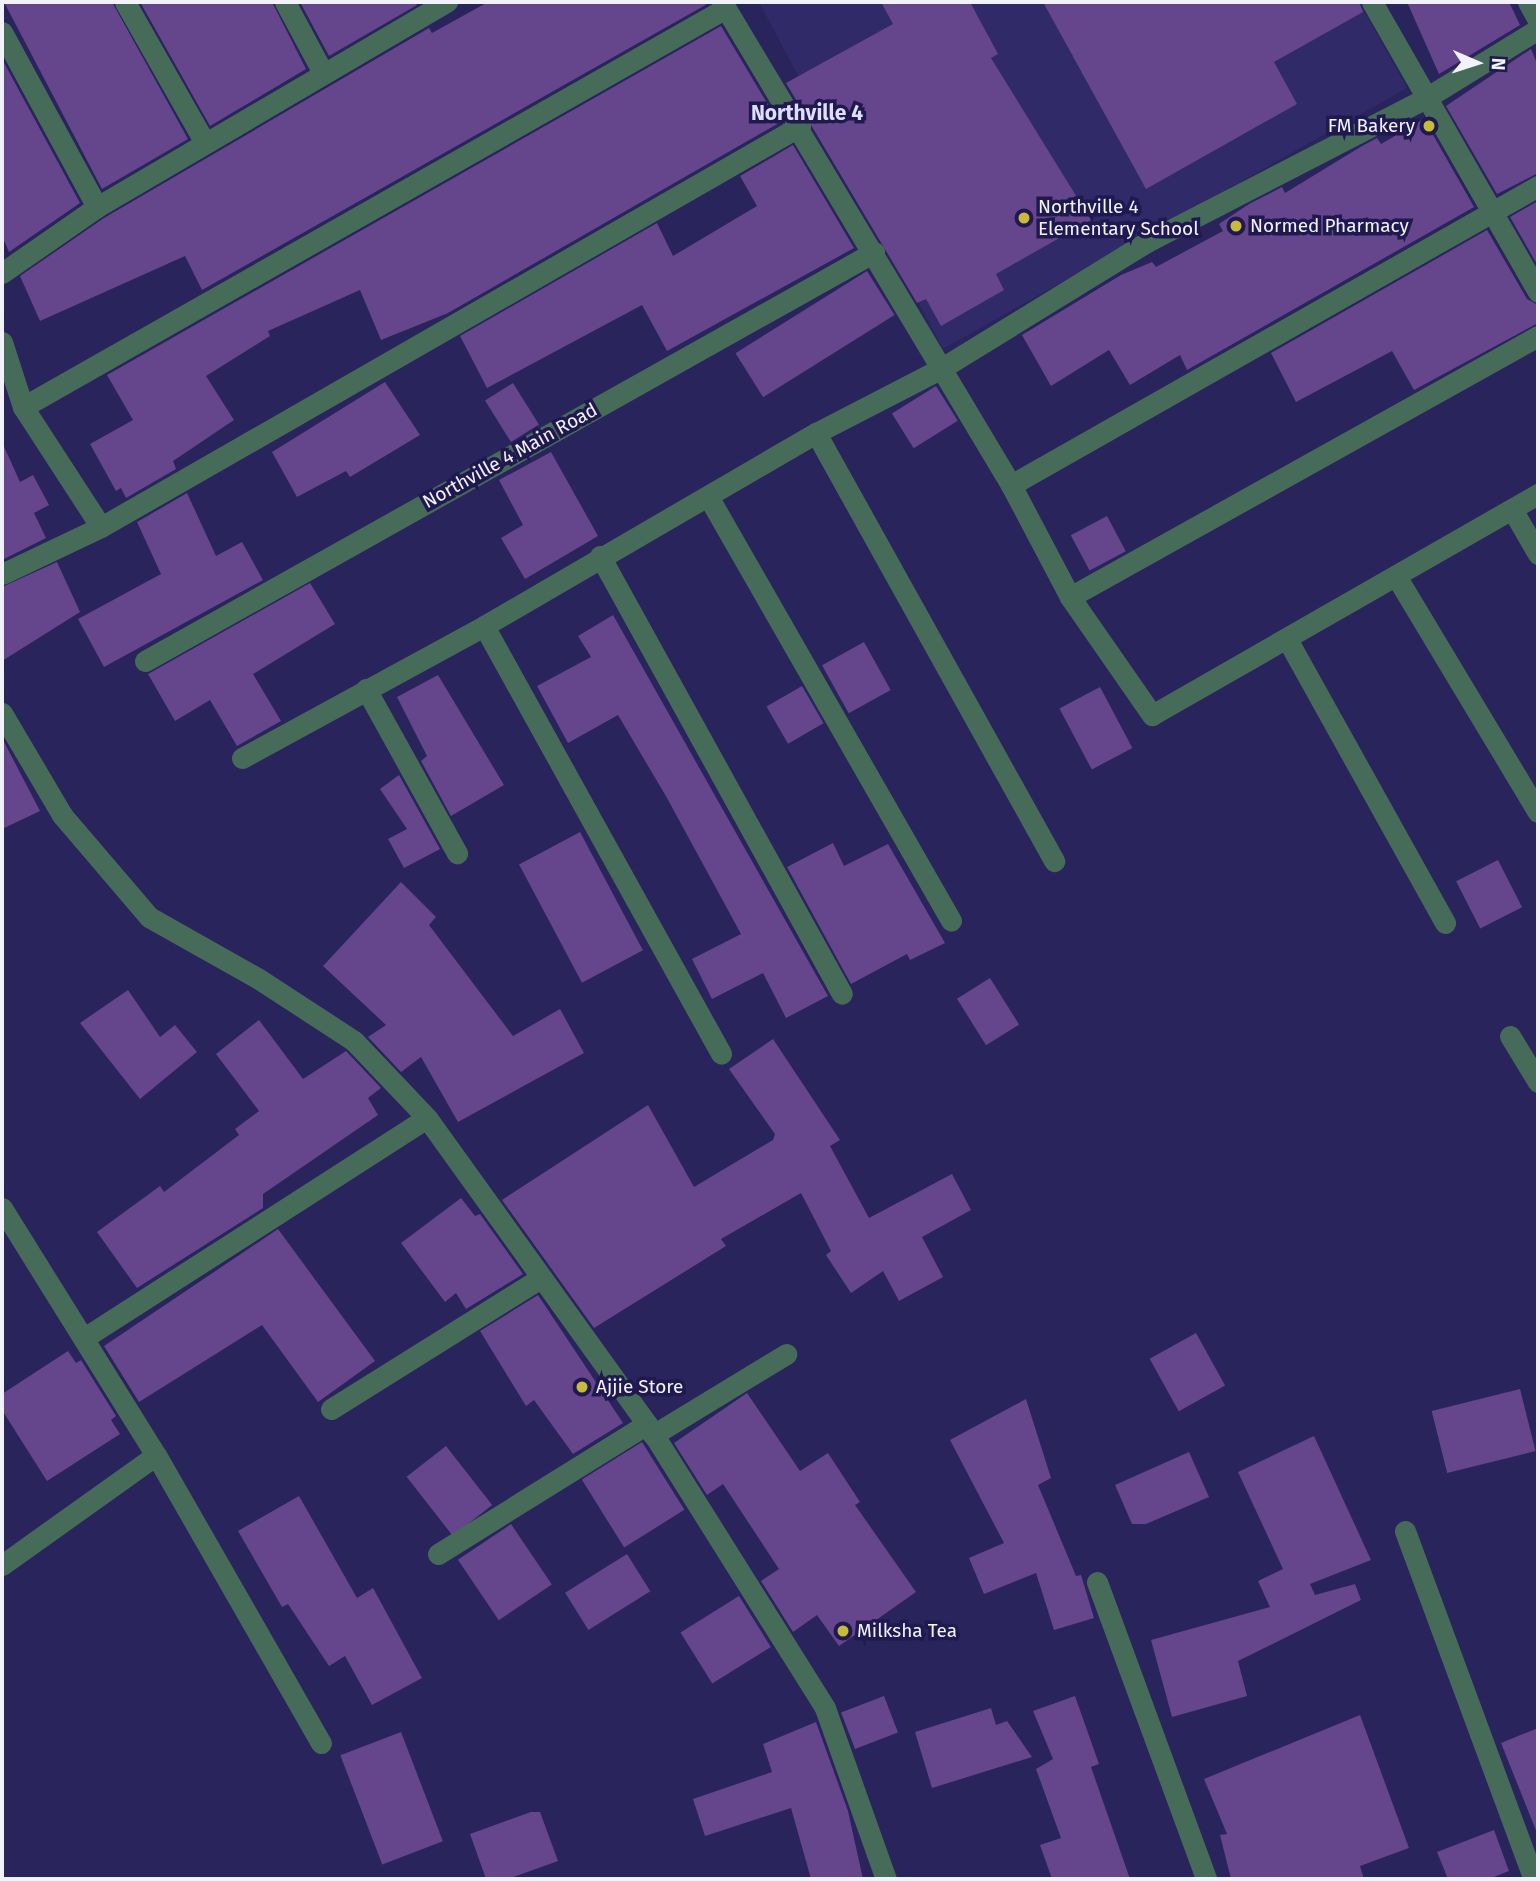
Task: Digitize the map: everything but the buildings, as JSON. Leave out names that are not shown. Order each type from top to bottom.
[{"type":"street","points":[[125,2],[205,143]]},
{"type":"street","points":[[285,2],[323,73]]},
{"type":"street","points":[[1372,2],[1538,292]]},
{"type":"street","points":[[1528,2],[1538,20]]},
{"type":"street","points":[[2,273],[97,207],[438,4]]},
{"type":"street","points":[[23,407],[724,5],[800,126],[1011,485],[1070,597],[1152,715],[1538,494]]},
{"type":"street","points":[[242,758],[484,626],[600,556],[709,498],[816,433],[942,368],[1147,242],[1426,98],[1538,29]]},
{"type":"street","points":[[2,32],[97,207]]},
{"type":"street","points":[[2,574],[101,527],[800,126]]},
{"type":"street","points":[[1011,485],[1538,186]]},
{"type":"street","name":"Northville 4 Main Road","points":[[145,661],[874,252]]},
{"type":"street","points":[[1070,597],[1538,336]]},
{"type":"street","points":[[2,342],[23,407],[101,527]]},
{"type":"street","points":[[816,433],[1054,861]]},
{"type":"street","points":[[709,498],[951,921]]},
{"type":"street","points":[[1512,509],[1538,554]]},
{"type":"street","points":[[600,556],[842,993]]},
{"type":"street","points":[[1396,576],[1538,812]]},
{"type":"street","points":[[484,626],[721,1054]]},
{"type":"street","points":[[1287,639],[1445,923]]},
{"type":"street","points":[[366,690],[457,853]]},
{"type":"street","points":[[2,713],[62,815],[149,917],[259,979],[354,1041],[427,1118],[650,1430],[825,1708],[886,1879]]},
{"type":"street","points":[[1510,1036],[1538,1082]]},
{"type":"street","points":[[84,1338],[427,1118]]},
{"type":"street","points":[[2,1208],[156,1455],[321,1743]]},
{"type":"street","points":[[331,1409],[541,1278]]},
{"type":"street","points":[[438,1554],[786,1353]]},
{"type":"street","points":[[2,1565],[156,1455]]},
{"type":"street","points":[[1405,1531],[1534,1879]]},
{"type":"street","points":[[1097,1582],[1206,1879]]},
{"type":"shaded area","name":"Northville 4 Elementary School","points":[[759,2],[1359,2],[1407,88],[943,349]]},
{"type":"place","name":"FM Bakery","points":[[1429,126]]},
{"type":"place","name":"Northville 4 Elementary School","points":[[1024,218]]},
{"type":"place","name":"Normed Pharmacy","points":[[1236,226]]},
{"type":"place","name":"Ajjie Store","points":[[582,1387]]},
{"type":"place","name":"Milksha Tea","points":[[843,1631]]},
{"type":"district","name":"Northville 4","points":[[807,113]]}]
